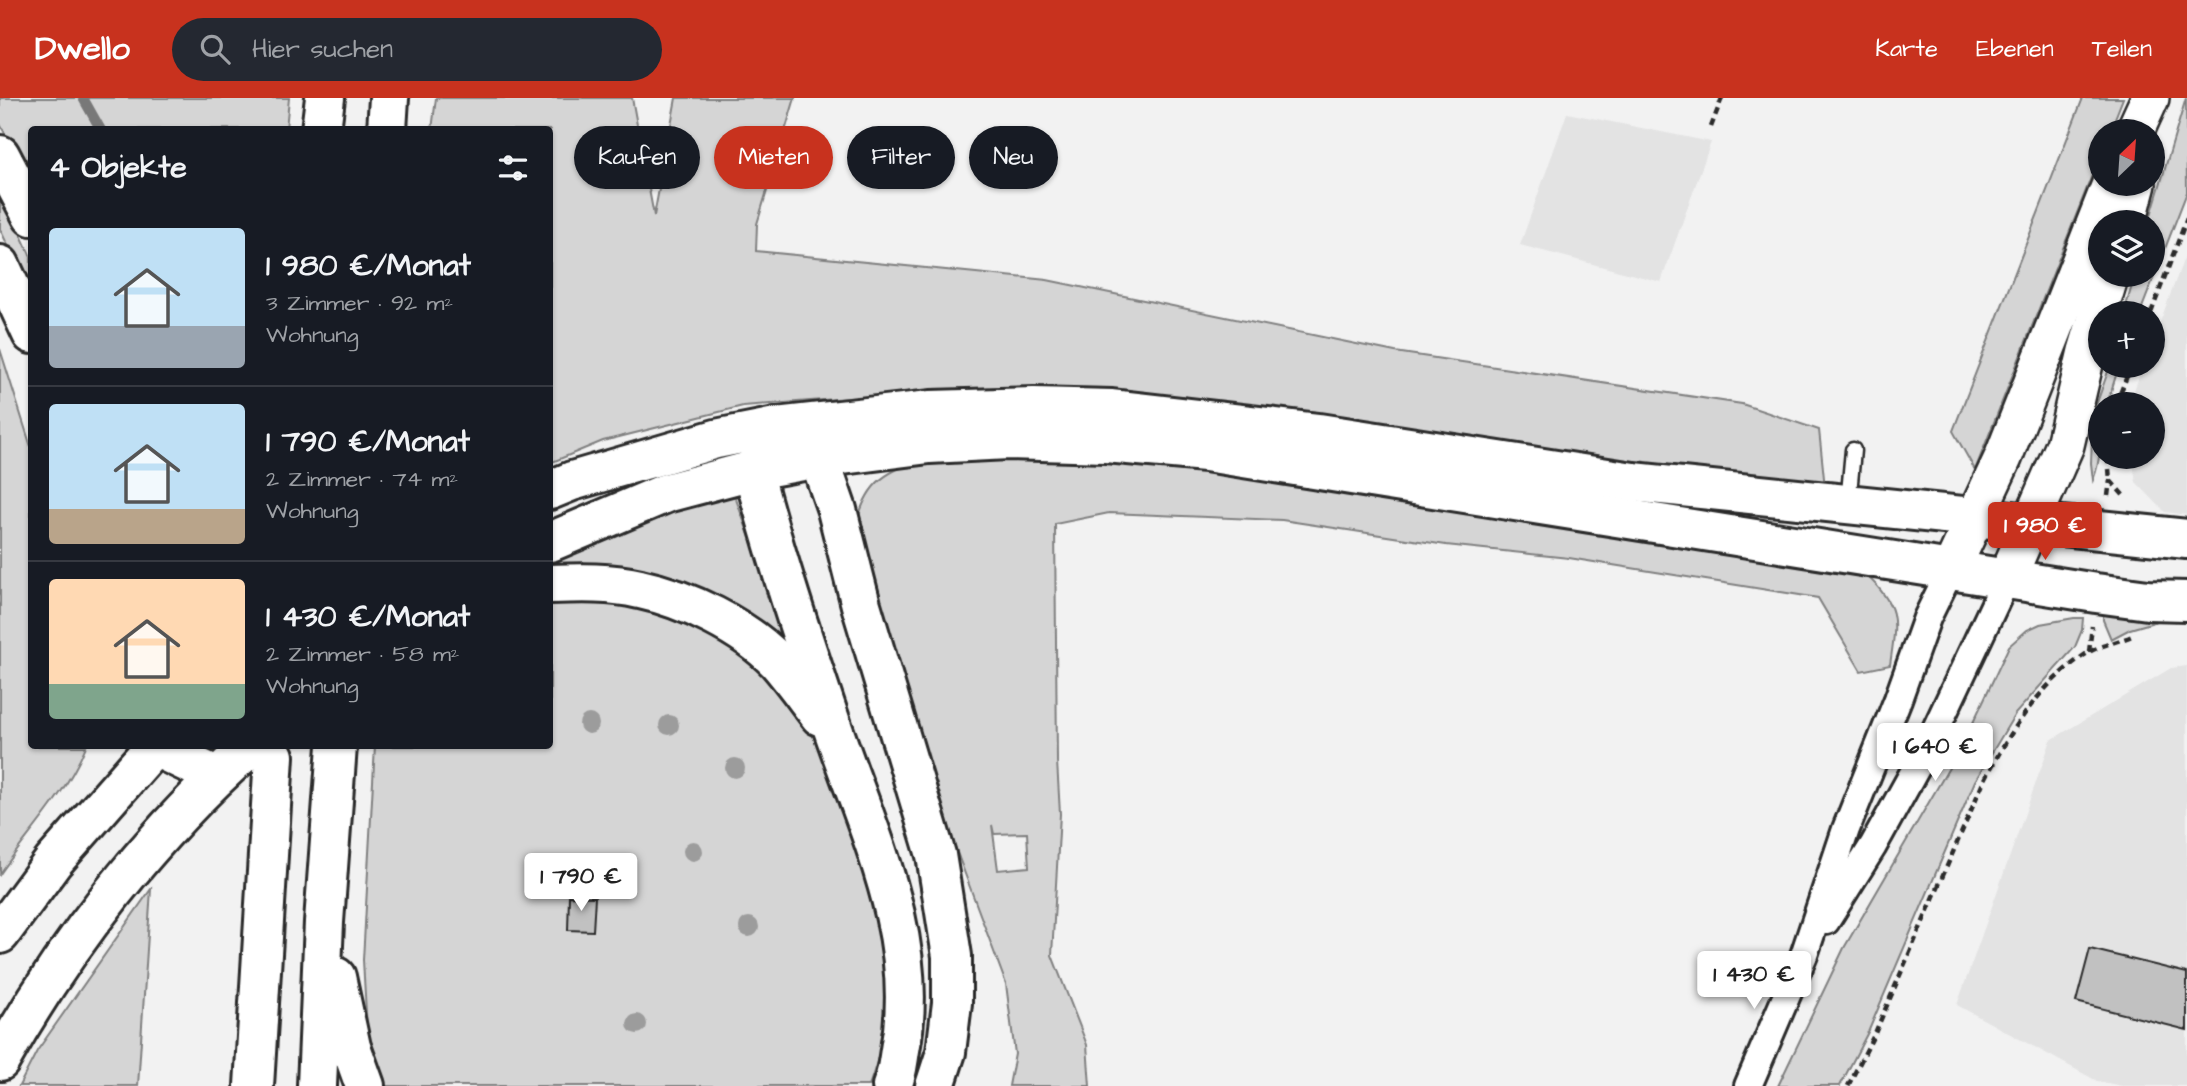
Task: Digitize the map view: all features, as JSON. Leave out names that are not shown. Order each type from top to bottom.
[{"type":"main road","points":[[322,126],[325,98]]},
{"type":"main road","points":[[387,126],[389,98]]},
{"type":"main road","points":[[0,155],[28,208]]},
{"type":"main road","points":[[1951,569],[2003,458],[2105,196]]},
{"type":"main road","points":[[0,265],[28,325]]},
{"type":"main road","points":[[2007,578],[2065,445],[2087,351],[2106,287]]},
{"type":"main road","points":[[553,489],[705,442],[776,427],[930,410],[1034,407],[1112,409],[1319,433],[1633,482],[2187,539]]},
{"type":"main road","points":[[776,427],[819,457],[837,510],[861,605],[936,855],[953,956],[952,1003],[946,1052],[936,1086]]},
{"type":"main road","points":[[776,427],[753,470],[775,555],[881,862],[903,946],[905,1023],[892,1086]]},
{"type":"main road","points":[[553,541],[666,493],[753,470],[819,457],[929,444],[1008,440],[1106,443],[1206,452],[2148,600],[2187,601]]},
{"type":"main road","points":[[553,583],[597,583],[640,589],[683,602],[733,626],[776,660],[836,737]]},
{"type":"main road","points":[[0,934],[53,862],[151,749]]},
{"type":"main road","points":[[166,749],[213,761],[262,751],[254,1086]]},
{"type":"main road","points":[[317,1086],[324,922],[337,749]]},
{"type":"main road","points":[[0,1061],[60,963],[213,761]]},
{"type":"main road","points":[[324,922],[351,1047],[365,1086]]},
{"type":"street","points":[[1748,1086],[1804,955],[1846,829],[1927,618],[1951,569]]},
{"type":"street","points":[[1804,955],[1874,846],[1925,752],[2007,578]]},
{"type":"lane","points":[[1847,505],[1853,450]]},
{"type":"path","points":[[1711,127],[1722,98]]},
{"type":"path","points":[[2156,301],[2187,218]]},
{"type":"path","points":[[1848,1086],[1875,1033],[1982,785],[2000,751],[2024,714],[2053,680],[2088,652],[2135,634]]},
{"type":"shaded area","points":[[0,98],[289,98],[286,126],[28,126],[28,178],[0,124]]},
{"type":"shaded area","points":[[436,98],[632,98],[637,126],[574,126],[574,189],[649,189],[654,216],[659,189],[700,189],[700,126],[671,126],[676,98],[795,98],[787,126],[714,126],[714,189],[768,189],[757,224],[756,251],[1047,280],[1395,352],[1742,404],[1819,430],[1825,488],[902,394],[743,406],[603,441],[553,462],[553,126],[432,126]]},
{"type":"shaded area","points":[[2083,98],[2123,98],[2115,119],[2088,119],[2088,185],[1975,470],[1953,431]]},
{"type":"shaded area","points":[[2186,98],[2187,192],[2165,249],[2165,210],[2153,210],[2157,196],[2165,196],[2165,168]]},
{"type":"shaded area","points":[[1567,113],[1711,142],[1661,282],[1520,245]]},
{"type":"shaded area","points":[[0,189],[28,250],[28,288],[0,229]]},
{"type":"shaded area","points":[[2187,250],[2187,515],[2165,512],[2136,482],[2134,469],[2165,469],[2165,392],[2133,392],[2139,378],[2165,378],[2165,309]]},
{"type":"shaded area","points":[[2132,287],[2150,287],[2145,301],[2127,301]]},
{"type":"shaded area","points":[[0,349],[28,438],[28,749],[85,749],[69,780],[0,874]]},
{"type":"shaded area","points":[[2106,378],[2115,378],[2111,392],[2101,392]]},
{"type":"shaded area","points":[[935,456],[1168,463],[1866,575],[1891,606],[1894,637],[1890,665],[1861,671],[1818,598],[1569,558],[1446,545],[1282,520],[1109,513],[1055,524],[1060,814],[1052,955],[1087,1045],[1090,1086],[1009,1086],[1015,1054],[1006,984],[933,788],[855,533],[865,501],[880,480],[904,466]],"holes":[[[992,825],[994,834],[1027,833],[1029,867],[998,870]]]},
{"type":"shaded area","points":[[733,491],[792,653],[553,569],[553,559],[669,512]]},
{"type":"shaded area","points":[[553,599],[621,603],[668,616],[716,639],[762,671],[799,709],[819,744],[832,775],[880,925],[889,979],[889,1009],[869,1086],[381,1086],[367,1030],[363,960],[375,749],[553,749]]},
{"type":"shaded area","points":[[2103,610],[2168,618],[2130,629],[2111,639],[2103,620]]},
{"type":"shaded area","points":[[2083,618],[2082,630],[2075,647],[2015,714],[1975,781],[1869,1030],[1840,1086],[1778,1086],[1844,948],[1964,742],[2009,646],[2027,630],[2040,624]]},
{"type":"shaded area","points":[[2187,666],[2187,1086],[2122,1086],[2097,1081],[1957,1005],[2051,740],[2171,668]]},
{"type":"shaded area","points":[[151,889],[138,1086],[19,1086],[37,1051]]},
{"type":"building","points":[[569,896],[595,897],[593,931],[568,930]]},
{"type":"building","points":[[2090,949],[2187,973],[2187,1030],[2076,1002]]},
{"type":"waterway","points":[[83,98],[99,126]]}]
